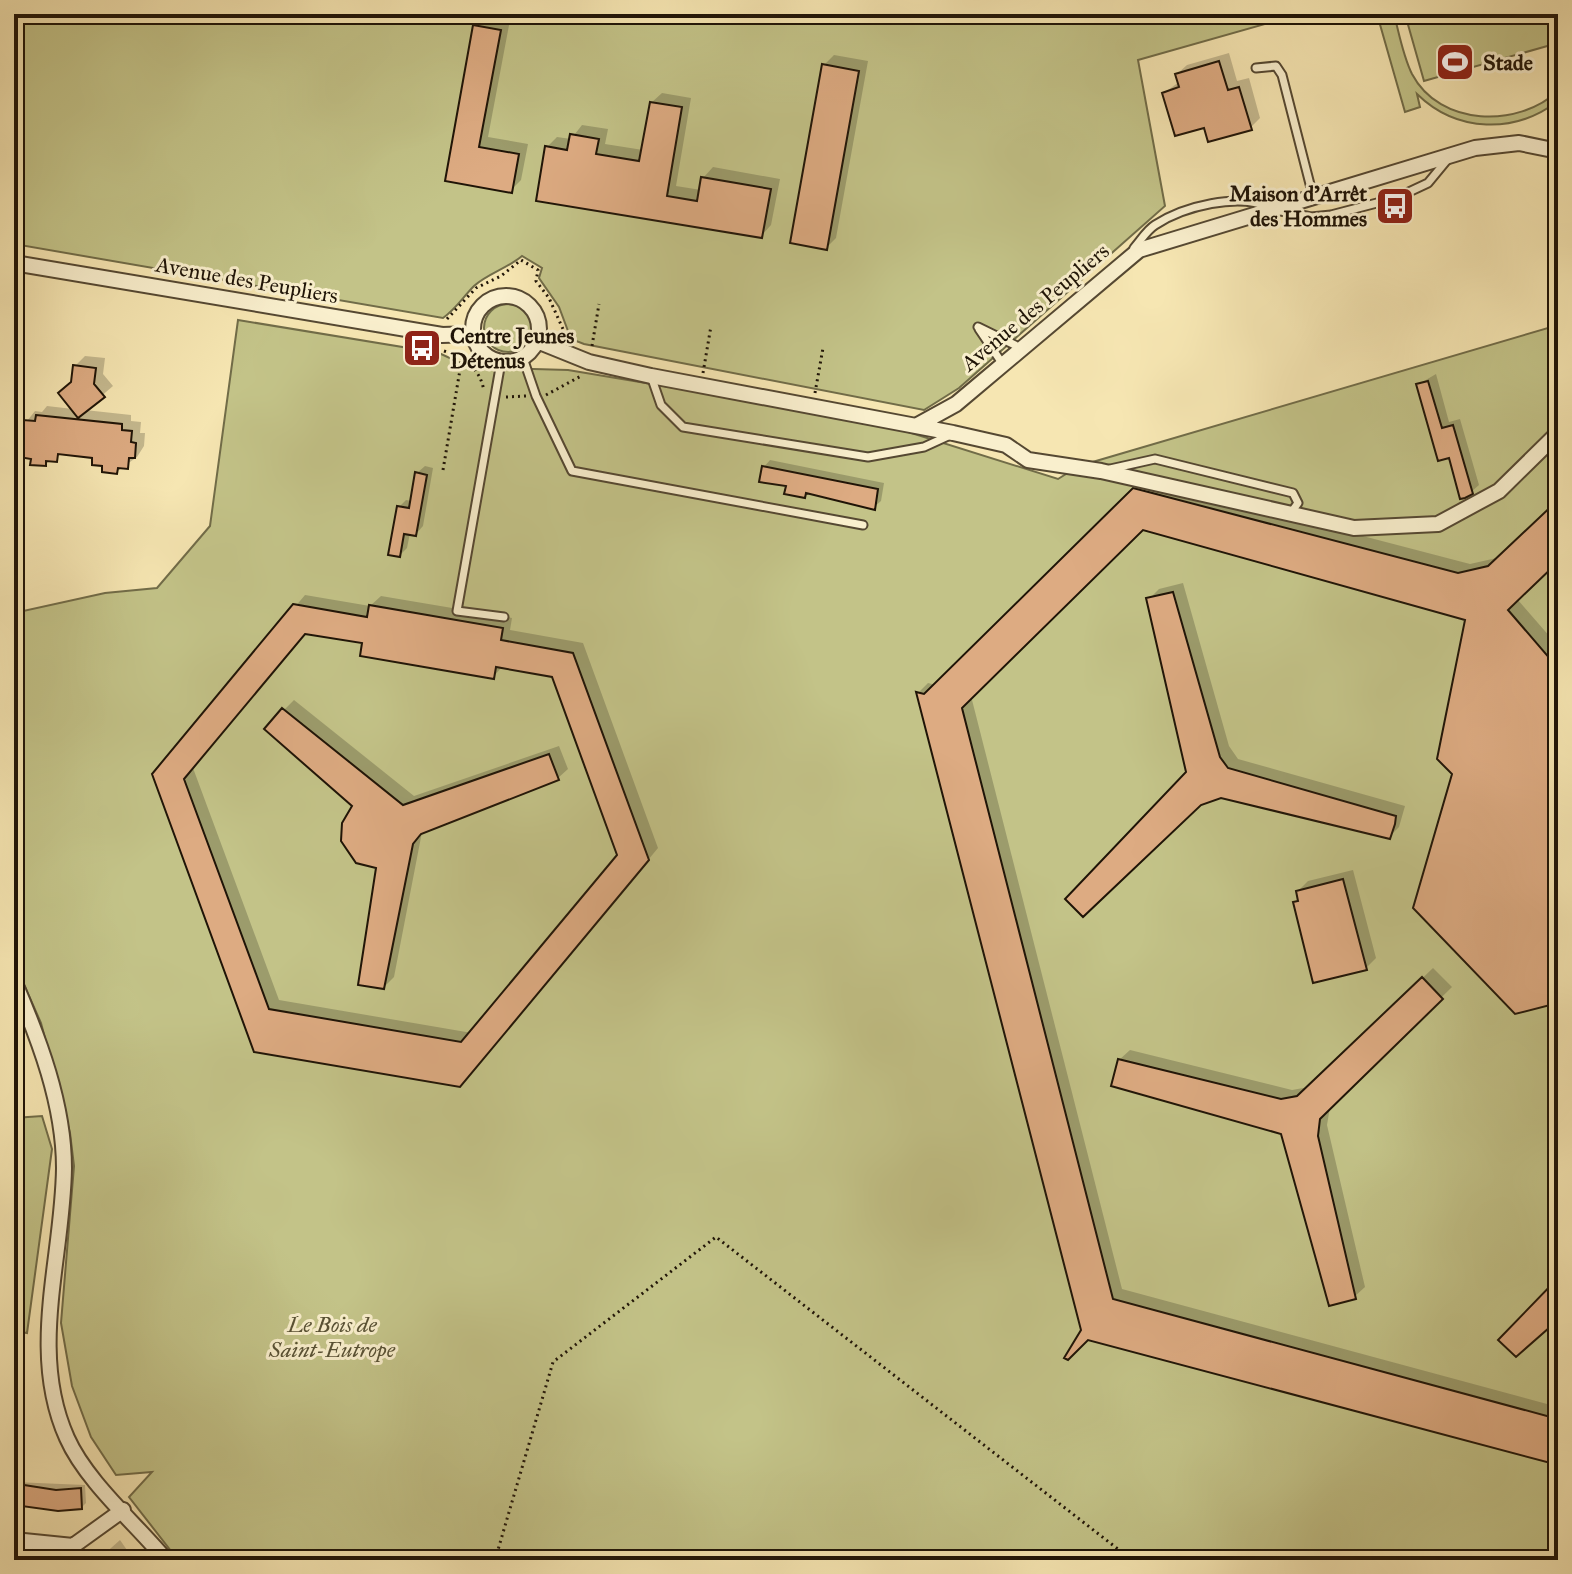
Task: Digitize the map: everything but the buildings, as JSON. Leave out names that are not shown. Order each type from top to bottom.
[{"type":"street","name":"Avenue des Peupliers","points":[[916,426],[956,404],[1125,259],[1160,241],[1498,144],[1519,143],[1558,151]]},
{"type":"street","name":"Avenue des Peupliers","points":[[14,263],[442,335],[474,334]]},
{"type":"street","points":[[512,297],[532,308],[538,318],[537,341],[523,358],[501,362],[483,352],[474,334],[474,324],[484,306],[492,300],[512,297]]},
{"type":"street","points":[[537,341],[589,362],[953,433],[1006,445],[1028,460],[1101,471],[1354,528],[1438,524],[1499,491],[1558,433]]},
{"type":"street","points":[[14,981],[35,1031],[63,1137],[64,1170],[48,1337],[56,1407],[68,1440],[88,1473],[166,1560]]},
{"type":"street","points":[[14,1540],[73,1546],[123,1510]]},
{"type":"lane","points":[[1256,68],[1276,66],[1282,75],[1314,198]]},
{"type":"lane","points":[[1125,259],[1152,227],[1166,218],[1232,199],[1253,200],[1273,209],[1311,217],[1331,215],[1396,198],[1428,183],[1451,155]]},
{"type":"lane","points":[[1002,363],[978,327],[1019,347]]},
{"type":"lane","points":[[523,358],[536,396],[572,471],[863,525]]},
{"type":"lane","points":[[501,362],[457,611],[504,617]]},
{"type":"lane","points":[[651,376],[661,405],[683,427],[868,457],[924,447],[953,433]]},
{"type":"lane","points":[[1101,471],[1140,460],[1170,463],[1293,493],[1298,503],[1289,515]]},
{"type":"lane","points":[[20,1560],[33,1542]]},
{"type":"path","points":[[569,340],[549,298],[536,281],[538,270],[521,260],[501,276],[476,288],[444,321],[441,350],[462,358],[481,378],[484,392],[494,395],[546,395],[581,376],[589,362],[599,304]]},
{"type":"path","points":[[701,385],[711,326]]},
{"type":"path","points":[[813,405],[823,348]]},
{"type":"path","points":[[443,470],[462,358]]},
{"type":"path","points":[[495,1560],[553,1362],[716,1237],[1132,1560]]},
{"type":"green space","points":[[14,14],[1300,14],[1138,60],[1165,206],[959,388],[924,410],[584,344],[571,339],[559,307],[539,278],[542,268],[522,256],[479,282],[443,318],[14,244]]},
{"type":"green space","points":[[1377,14],[1394,14],[1412,74],[1425,91],[1441,104],[1480,116],[1502,116],[1541,103],[1558,91],[1558,101],[1541,112],[1505,124],[1468,122],[1450,116],[1417,94],[1420,107],[1405,112]]},
{"type":"green space","name":"Stade","points":[[1405,14],[1558,14],[1558,43],[1424,81]]},
{"type":"green space","points":[[508,304],[525,311],[532,328],[525,345],[508,352],[491,345],[484,328],[491,311]]},
{"type":"green space","name":"Le Bois de Saint-Eutrope","points":[[238,320],[439,353],[469,367],[568,370],[802,409],[905,431],[1058,479],[1079,466],[1558,325],[1558,1560],[178,1560],[129,1497],[152,1472],[116,1475],[91,1437],[72,1386],[61,1323],[74,1166],[70,1133],[41,1023],[14,962],[14,613],[105,593],[157,588],[210,526]]},
{"type":"green space","points":[[42,1116],[52,1149],[27,1333],[14,1331],[14,1118]]},
{"type":"place","name":"Stade","points":[[1455,62]]},
{"type":"place","name":"Maison d'Arrêt des Hommes","points":[[1395,206]]},
{"type":"place","name":"Centre Jeunes Détenus","points":[[422,348]]}]
